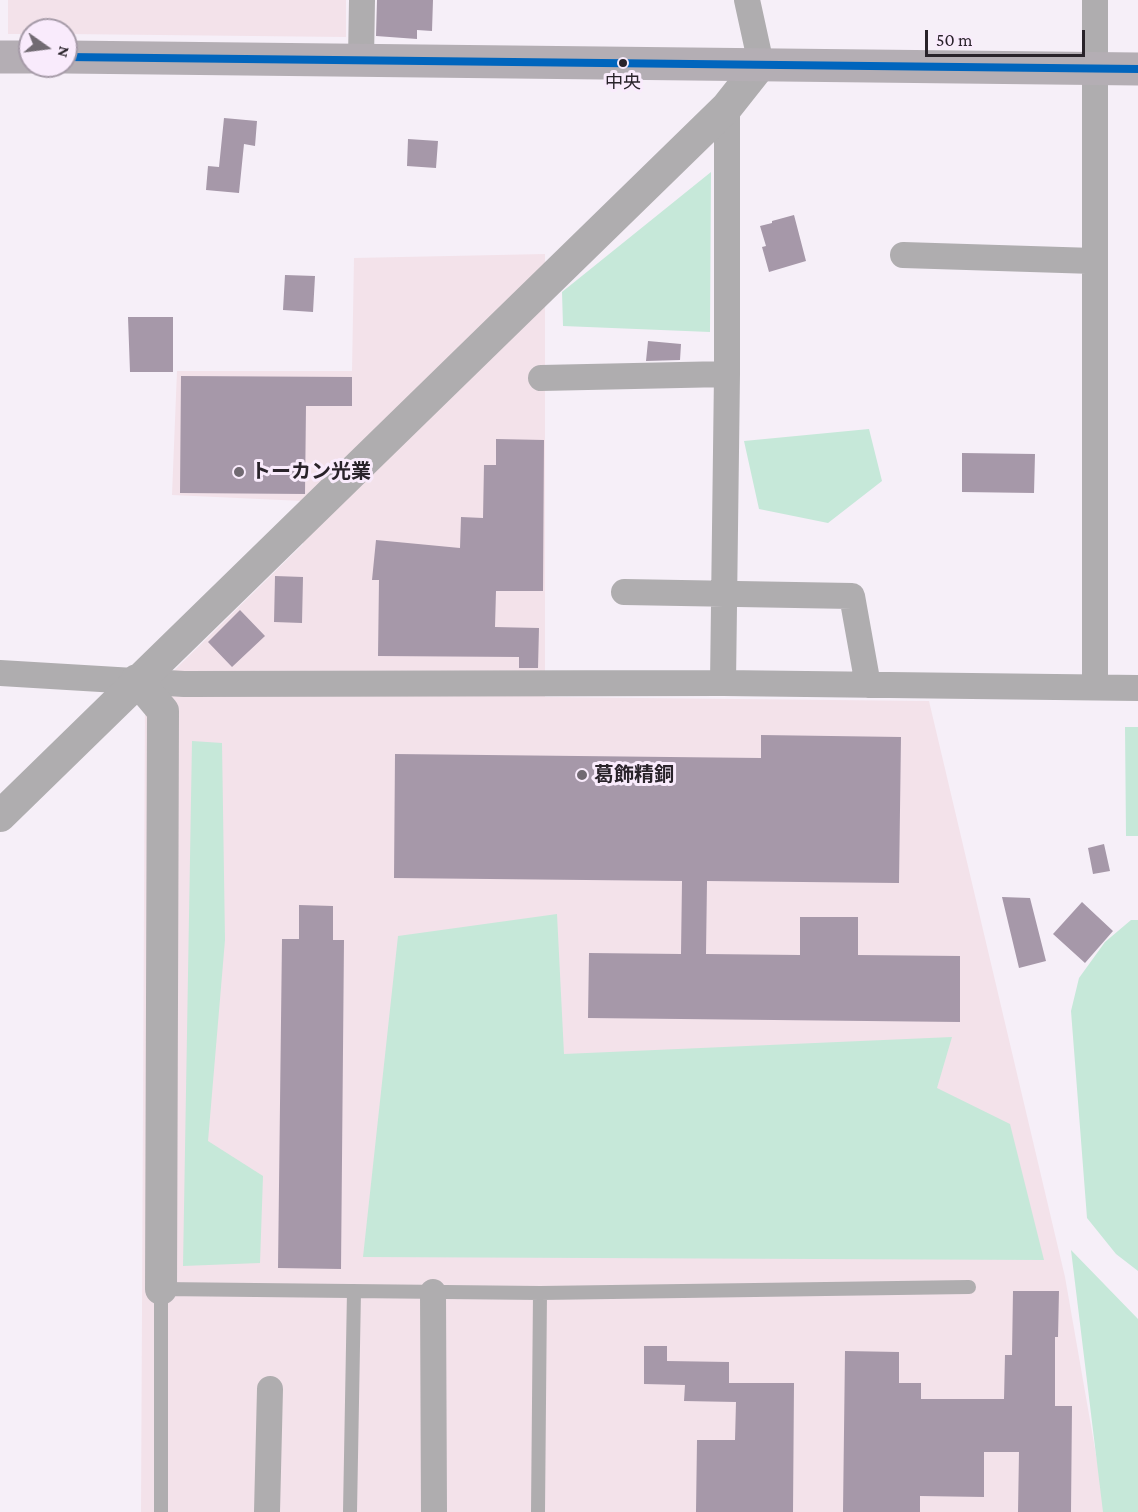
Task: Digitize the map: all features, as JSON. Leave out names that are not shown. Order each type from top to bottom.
[{"type":"main road","points":[[0,57],[18,57]]},
{"type":"main road","points":[[78,57],[1138,69]]},
{"type":"street","points":[[361,59],[362,0]]},
{"type":"street","points":[[0,816],[727,107],[761,64],[747,0]]},
{"type":"street","points":[[1095,0],[1095,687]]},
{"type":"street","points":[[723,683],[727,374],[727,107]]},
{"type":"street","points":[[903,255],[1094,261]]},
{"type":"street","points":[[540,378],[727,374]]},
{"type":"street","points":[[624,592],[852,596],[868,685]]},
{"type":"street","points":[[0,673],[184,684],[723,683],[1138,688]]},
{"type":"street","points":[[137,681],[163,711],[161,1289]]},
{"type":"street","points":[[433,1292],[434,1512]]},
{"type":"street","points":[[267,1512],[270,1389]]},
{"type":"lane","points":[[161,1512],[161,1289],[540,1293],[969,1287]]},
{"type":"lane","points":[[350,1512],[354,1291]]},
{"type":"lane","points":[[538,1512],[540,1293]]},
{"type":"shaded area","points":[[8,0],[346,0],[346,37],[78,34],[78,18],[18,18],[18,34],[8,34]]},
{"type":"shaded area","points":[[545,254],[545,697],[929,701],[1065,1277],[1106,1512],[141,1512],[145,699],[303,544],[303,501],[172,495],[177,371],[352,371],[354,258]]},
{"type":"green space","points":[[711,172],[710,332],[563,326],[562,292]]},
{"type":"green space","points":[[869,429],[882,481],[828,523],[759,509],[744,441]]},
{"type":"green space","points":[[1125,727],[1138,727],[1138,836],[1126,836]]},
{"type":"green space","points":[[192,741],[222,743],[225,940],[208,1141],[263,1176],[260,1263],[183,1266]]},
{"type":"green space","points":[[557,914],[564,1054],[952,1037],[937,1088],[1010,1124],[1044,1260],[363,1257],[398,936]]},
{"type":"green space","points":[[1131,920],[1138,920],[1138,1271],[1116,1254],[1087,1218],[1071,1011],[1079,978],[1105,942]]},
{"type":"green space","points":[[1071,1250],[1138,1319],[1138,1512],[1103,1512]]},
{"type":"building","points":[[377,0],[433,0],[432,31],[417,30],[417,39],[376,36]]},
{"type":"building","points":[[224,118],[257,121],[255,146],[244,144],[239,193],[206,190],[208,166],[219,167]]},
{"type":"building","points":[[408,139],[438,141],[436,168],[407,166]]},
{"type":"building","points":[[794,215],[806,261],[769,272],[762,247],[766,246],[760,226]]},
{"type":"building","points":[[285,275],[315,276],[313,312],[283,310]]},
{"type":"building","points":[[128,317],[173,317],[173,372],[130,372]]},
{"type":"building","points":[[648,341],[681,344],[680,360],[646,361]]},
{"type":"building","points":[[181,376],[352,377],[352,406],[306,406],[305,494],[180,493]]},
{"type":"building","points":[[496,439],[544,440],[543,591],[496,591],[495,627],[539,628],[538,668],[519,668],[519,657],[378,656],[379,580],[372,580],[376,540],[460,548],[461,517],[483,518],[484,465],[496,465]]},
{"type":"building","points":[[962,453],[1035,454],[1034,493],[962,492]]},
{"type":"building","points":[[275,576],[303,577],[302,623],[274,622]]},
{"type":"building","points":[[240,610],[265,636],[232,667],[208,642]]},
{"type":"building","points":[[761,735],[901,737],[899,883],[707,881],[706,954],[800,955],[800,917],[858,917],[858,955],[960,956],[960,1022],[588,1018],[589,953],[681,954],[682,881],[394,878],[395,754],[761,758]]},
{"type":"building","points":[[1104,844],[1110,871],[1093,874],[1088,848]]},
{"type":"building","points":[[1002,897],[1030,898],[1046,961],[1019,968]]},
{"type":"building","points":[[1082,902],[1113,931],[1085,963],[1053,934]]},
{"type":"building","points":[[299,905],[333,906],[333,940],[344,940],[341,1269],[278,1268],[282,939],[299,939]]},
{"type":"building","points":[[1013,1291],[1059,1291],[1058,1337],[1055,1337],[1055,1406],[1072,1406],[1071,1512],[1018,1512],[1019,1452],[984,1452],[984,1497],[920,1496],[920,1512],[843,1512],[845,1351],[899,1352],[899,1383],[921,1383],[921,1399],[1004,1399],[1005,1355],[1012,1355]]},
{"type":"building","points":[[644,1346],[667,1346],[667,1361],[729,1362],[729,1383],[794,1383],[793,1512],[696,1512],[697,1440],[735,1440],[736,1402],[684,1401],[685,1385],[644,1384]]},
{"type":"transit line","points":[[78,57],[1138,69]]},
{"type":"place","name":"中央","points":[[623,63]]},
{"type":"place","name":"トーカン光業","points":[[239,472]]},
{"type":"place","name":"葛飾精銅","points":[[582,775]]}]
